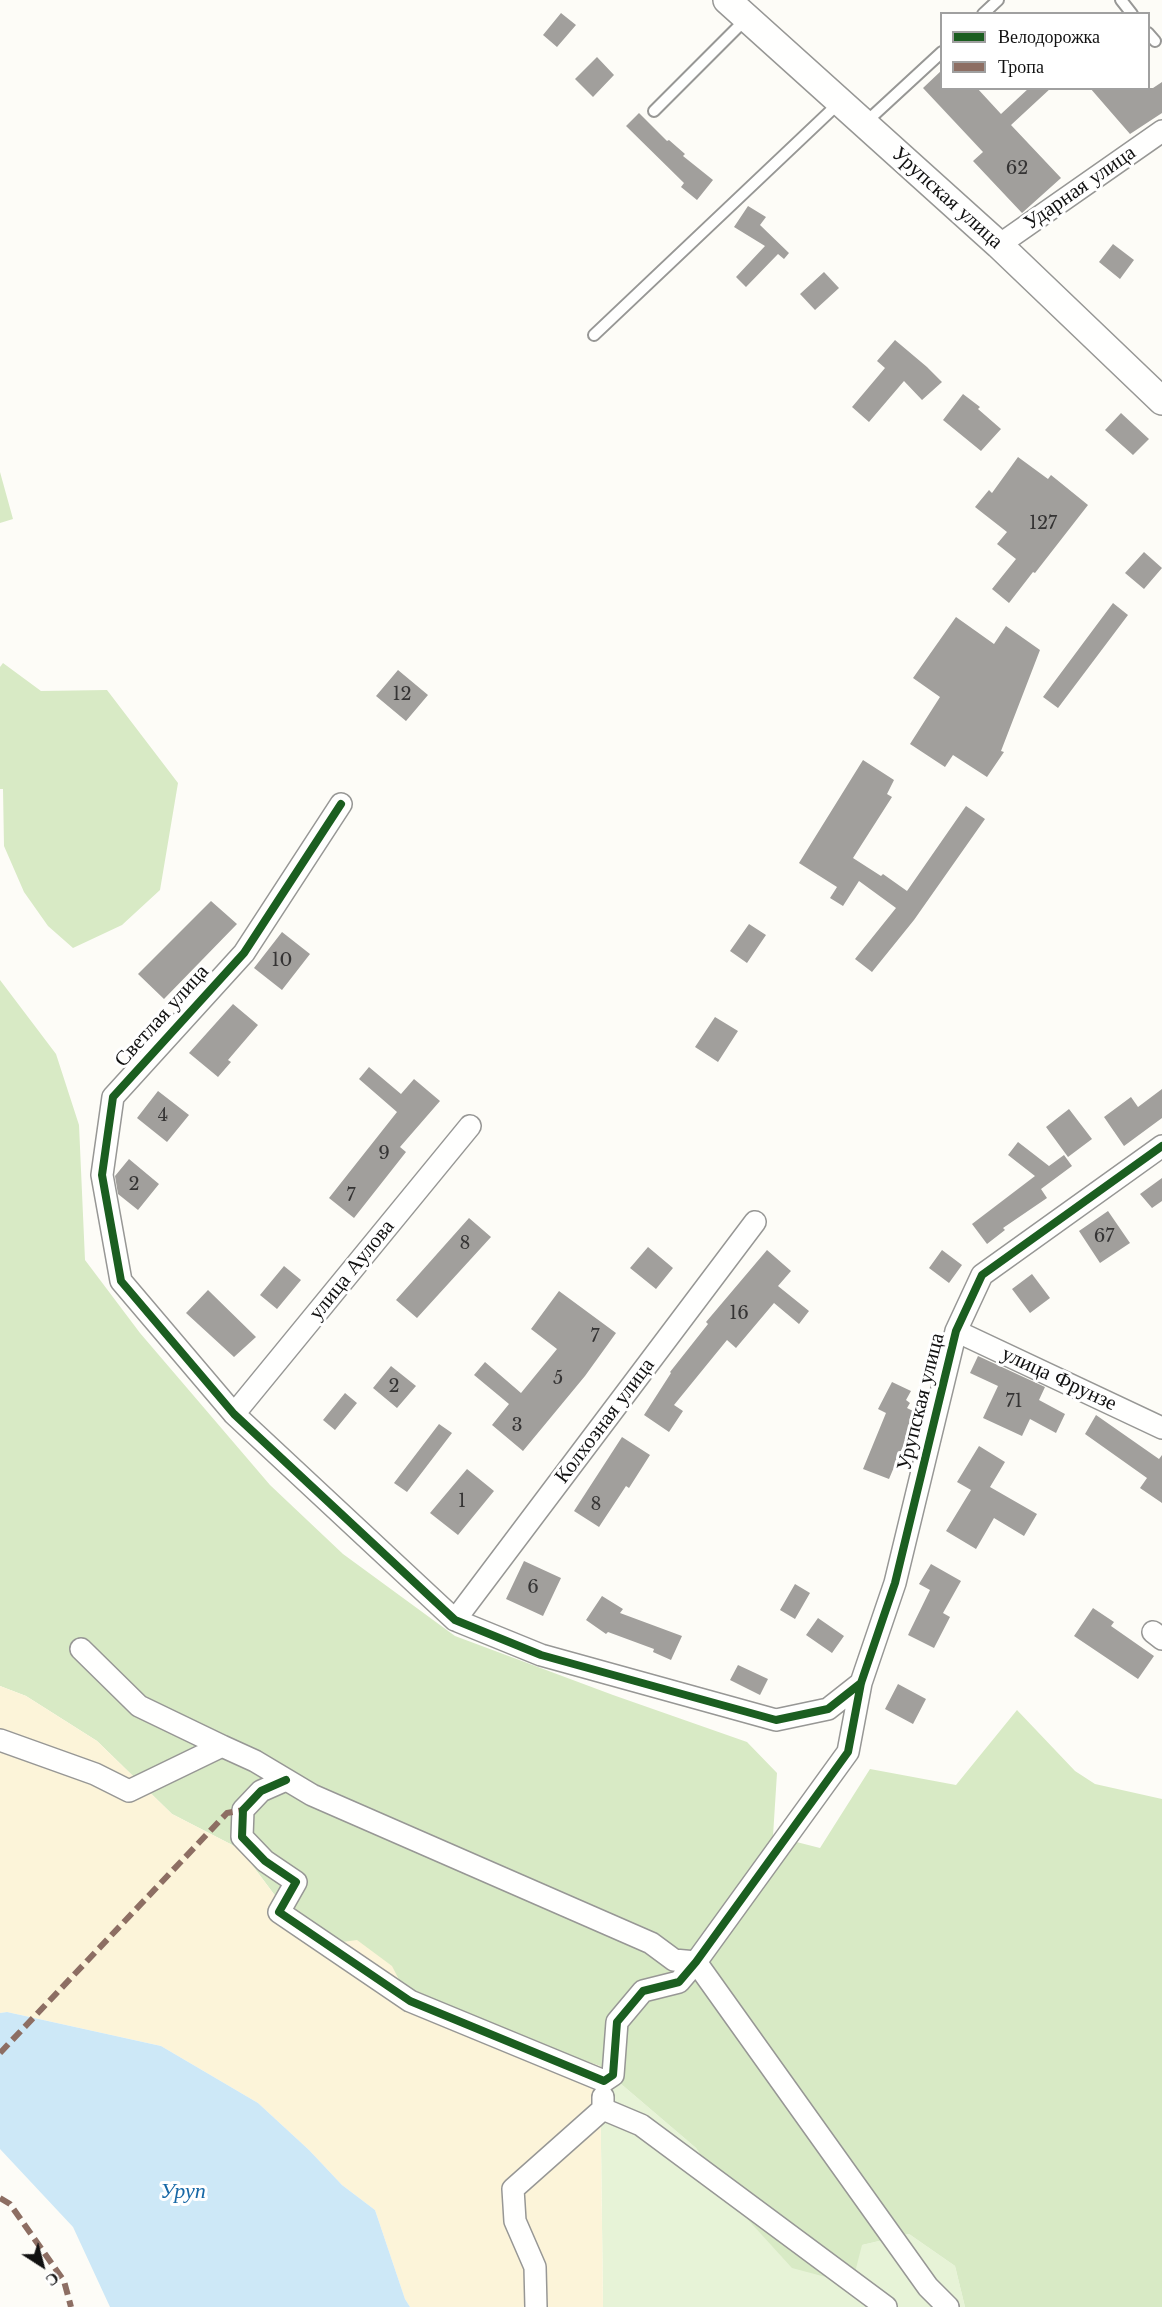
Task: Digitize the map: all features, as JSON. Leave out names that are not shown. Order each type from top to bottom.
[{"type":"street","name":"Урупская улица","points":[[737,9],[999,245],[1162,401]]},
{"type":"street","name":"Ударная улица","points":[[999,245],[1162,131]]},
{"type":"street","name":"Светлая улица","points":[[234,1414],[121,1281],[102,1175],[114,1096],[244,953],[341,804]]},
{"type":"street","name":"улица Аулова","points":[[234,1414],[470,1126]]},
{"type":"street","name":"Урупская улица","points":[[604,2081],[613,2075],[617,2022],[643,1992],[679,1982],[696,1962],[848,1752],[861,1683],[896,1583],[956,1331],[982,1275],[1162,1146]]},
{"type":"street","name":"Колхозная улица","points":[[455,1620],[755,1222]]},
{"type":"street","name":"улица Фрунзе","points":[[956,1331],[1162,1428]]},
{"type":"street","points":[[234,1414],[455,1620],[541,1655],[776,1720],[828,1708],[861,1683]]},
{"type":"street","points":[[81,1649],[139,1706],[255,1761],[312,1795],[651,1943],[674,1960],[696,1962],[928,2287],[948,2307]]},
{"type":"street","points":[[0,1740],[95,1774],[129,1791],[222,1746]]},
{"type":"street","points":[[286,1780],[261,1791],[243,1810],[242,1838],[265,1861],[296,1882],[279,1912],[410,2001],[604,2081],[603,2109],[513,2189],[515,2221],[535,2267],[536,2307]]},
{"type":"street","points":[[603,2109],[640,2125],[886,2307]]},
{"type":"lane","points":[[985,12],[998,0]]},
{"type":"lane","points":[[1121,0],[1130,12]]},
{"type":"lane","points":[[654,111],[737,9]]},
{"type":"lane","points":[[864,124],[940,54]]},
{"type":"lane","points":[[594,335],[840,102]]},
{"type":"green space","points":[[0,472],[13,519],[0,523]]},
{"type":"green space","points":[[3,663],[41,691],[107,690],[178,783],[160,890],[122,925],[73,948],[48,926],[24,892],[4,846],[3,789],[0,789],[0,667]]},
{"type":"green space","points":[[0,980],[56,1054],[79,1125],[85,1260],[140,1333],[270,1485],[343,1554],[455,1636],[747,1742],[777,1773],[773,1836],[820,1848],[870,1769],[956,1785],[1017,1710],[1075,1771],[1095,1784],[1162,1799],[1162,2307],[965,2307],[955,2266],[909,2234],[862,2245],[852,2284],[792,2268],[731,2201],[696,2148],[600,2066],[410,2001],[313,1946],[240,1849],[172,1814],[97,1741],[26,1696],[0,1686]]},
{"type":"green space","points":[[600,2066],[696,2148],[731,2201],[862,2245],[909,2234],[955,2266],[965,2307],[603,2307]]},
{"type":"sand","points":[[0,1686],[26,1696],[97,1741],[172,1814],[240,1849],[313,1946],[357,1940],[392,1966],[410,2001],[600,2066],[603,2307],[410,2307],[405,2299],[375,2210],[342,2185],[309,2150],[258,2103],[161,2046],[7,2012],[0,2013]]},
{"type":"water","name":"Уруп","points":[[7,2012],[161,2046],[258,2103],[309,2150],[342,2185],[375,2210],[405,2299],[410,2307],[110,2307],[73,2227],[0,2149],[0,2013]]},
{"type":"building","points":[[561,13],[576,25],[557,47],[543,35]]},
{"type":"building","points":[[597,57],[614,75],[593,97],[575,79]]},
{"type":"building","points":[[940,72],[940,90],[979,90],[1001,114],[1027,90],[1049,90],[1011,125],[1061,178],[1022,213],[973,161],[983,152],[923,88]]},
{"type":"building","points":[[1162,82],[1162,113],[1130,134],[1092,90],[1150,90]]},
{"type":"building","points":[[639,113],[667,141],[669,140],[685,154],[683,156],[713,180],[697,200],[681,187],[684,183],[626,126]]},
{"type":"building","points":[[748,206],[766,217],[760,225],[789,253],[784,259],[778,254],[746,287],[736,277],[765,246],[734,227]]},
{"type":"building","points":[[1113,244],[1134,260],[1120,279],[1099,262]]},
{"type":"building","points":[[824,272],[839,288],[815,310],[800,294]]},
{"type":"building","points":[[895,340],[942,382],[922,400],[904,381],[869,422],[852,407],[885,368],[877,361]]},
{"type":"building","points":[[963,394],[980,407],[978,409],[1001,429],[981,451],[943,420]]},
{"type":"building","points":[[1121,413],[1149,439],[1133,455],[1105,430]]},
{"type":"building","points":[[1018,457],[1048,479],[1051,475],[1088,505],[1009,603],[992,589],[1016,559],[997,544],[1007,532],[975,507],[989,490],[992,493]]},
{"type":"building","points":[[1144,552],[1162,568],[1144,589],[1125,573]]},
{"type":"building","points":[[1113,603],[1128,615],[1058,708],[1043,697]]},
{"type":"building","points":[[956,617],[994,644],[1006,626],[1040,650],[1001,751],[1004,752],[987,777],[953,755],[945,767],[910,744],[940,697],[913,678]]},
{"type":"building","points":[[398,670],[428,695],[406,721],[376,696]]},
{"type":"building","points":[[863,760],[894,780],[887,794],[892,797],[853,858],[881,876],[883,874],[907,891],[966,806],[985,819],[914,920],[872,972],[855,959],[896,908],[859,881],[843,906],[830,898],[837,887],[799,863]]},
{"type":"building","points":[[211,901],[237,924],[164,999],[138,974]]},
{"type":"building","points":[[749,924],[766,935],[747,963],[730,951]]},
{"type":"building","points":[[282,932],[310,954],[282,990],[254,968]]},
{"type":"building","points":[[233,1004],[258,1025],[228,1060],[231,1062],[218,1077],[189,1053]]},
{"type":"building","points":[[715,1017],[738,1031],[718,1062],[695,1047]]},
{"type":"building","points":[[369,1067],[401,1094],[414,1079],[440,1101],[400,1147],[406,1152],[354,1218],[329,1198],[397,1112],[359,1079]]},
{"type":"building","points":[[1162,1089],[1162,1118],[1124,1146],[1104,1117],[1131,1097],[1138,1107]]},
{"type":"building","points":[[158,1091],[189,1115],[167,1142],[137,1118]]},
{"type":"building","points":[[1069,1109],[1092,1139],[1068,1157],[1046,1127]]},
{"type":"building","points":[[1018,1142],[1049,1166],[1064,1155],[1072,1166],[1041,1189],[1047,1198],[1003,1228],[1005,1230],[987,1244],[972,1224],[1035,1176],[1008,1155]]},
{"type":"building","points":[[129,1159],[159,1184],[138,1210],[118,1194],[115,1176]]},
{"type":"building","points":[[1162,1178],[1162,1201],[1152,1208],[1140,1194]]},
{"type":"building","points":[[1108,1211],[1130,1243],[1100,1263],[1079,1231]]},
{"type":"building","points":[[469,1218],[491,1237],[417,1318],[396,1300]]},
{"type":"building","points":[[648,1247],[673,1268],[656,1289],[630,1268]]},
{"type":"building","points":[[767,1250],[791,1271],[778,1286],[809,1311],[799,1324],[774,1303],[736,1348],[727,1340],[674,1405],[683,1411],[669,1432],[644,1415],[670,1372],[708,1324],[706,1322]]},
{"type":"building","points":[[942,1250],[962,1265],[949,1283],[929,1268]]},
{"type":"building","points":[[284,1266],[301,1280],[277,1309],[260,1295]]},
{"type":"building","points":[[1032,1274],[1050,1298],[1030,1313],[1012,1289]]},
{"type":"building","points":[[208,1290],[256,1337],[234,1357],[186,1313]]},
{"type":"building","points":[[559,1291],[616,1333],[585,1376],[523,1451],[492,1425],[509,1404],[474,1375],[485,1362],[521,1393],[557,1349],[531,1329]]},
{"type":"building","points":[[978,1356],[1045,1387],[1039,1400],[1065,1414],[1056,1433],[1030,1419],[1022,1436],[983,1418],[998,1386],[970,1373]]},
{"type":"building","points":[[391,1366],[416,1386],[397,1408],[373,1388]]},
{"type":"building","points":[[892,1382],[911,1391],[906,1400],[910,1403],[907,1408],[917,1413],[889,1479],[863,1469],[886,1413],[878,1409]]},
{"type":"building","points":[[345,1393],[357,1403],[335,1430],[323,1420]]},
{"type":"building","points":[[1096,1415],[1159,1459],[1162,1455],[1162,1503],[1140,1488],[1147,1478],[1085,1434]]},
{"type":"building","points":[[439,1424],[452,1433],[407,1492],[394,1483]]},
{"type":"building","points":[[622,1437],[650,1455],[629,1488],[626,1486],[599,1527],[574,1511]]},
{"type":"building","points":[[979,1446],[1005,1462],[990,1487],[1037,1514],[1024,1536],[994,1518],[976,1549],[946,1531],[971,1490],[957,1482]]},
{"type":"building","points":[[467,1469],[494,1491],[458,1535],[430,1513]]},
{"type":"building","points":[[524,1561],[561,1578],[543,1616],[506,1599]]},
{"type":"building","points":[[931,1564],[961,1581],[943,1613],[950,1617],[934,1648],[908,1635],[930,1590],[919,1584]]},
{"type":"building","points":[[795,1584],[810,1593],[795,1619],[780,1610]]},
{"type":"building","points":[[602,1596],[623,1609],[620,1613],[682,1636],[671,1660],[653,1652],[654,1649],[608,1632],[606,1634],[586,1620]]},
{"type":"building","points":[[1093,1608],[1114,1622],[1111,1626],[1154,1656],[1138,1679],[1074,1636]]},
{"type":"building","points":[[818,1618],[844,1636],[832,1653],[806,1635]]},
{"type":"building","points":[[738,1665],[768,1679],[760,1695],[730,1680]]},
{"type":"building","points":[[898,1684],[926,1699],[913,1724],[885,1709]]},
{"type":"marked path","points":[[0,2053],[227,1813],[243,1810]]},
{"type":"marked path","points":[[0,2198],[10,2204],[64,2281],[71,2307]]},
{"type":"cycle path","points":[[341,804],[244,953],[113,1097],[102,1175],[121,1281],[234,1414],[455,1620],[541,1655],[776,1720],[828,1709],[861,1683]]},
{"type":"cycle path","points":[[286,1780],[261,1791],[243,1810],[242,1837],[265,1861],[296,1882],[279,1912],[410,2001],[604,2081],[613,2075],[617,2022],[643,1991],[679,1982],[696,1962],[848,1752],[861,1683],[895,1583],[956,1331],[982,1275],[1162,1146]]}]
